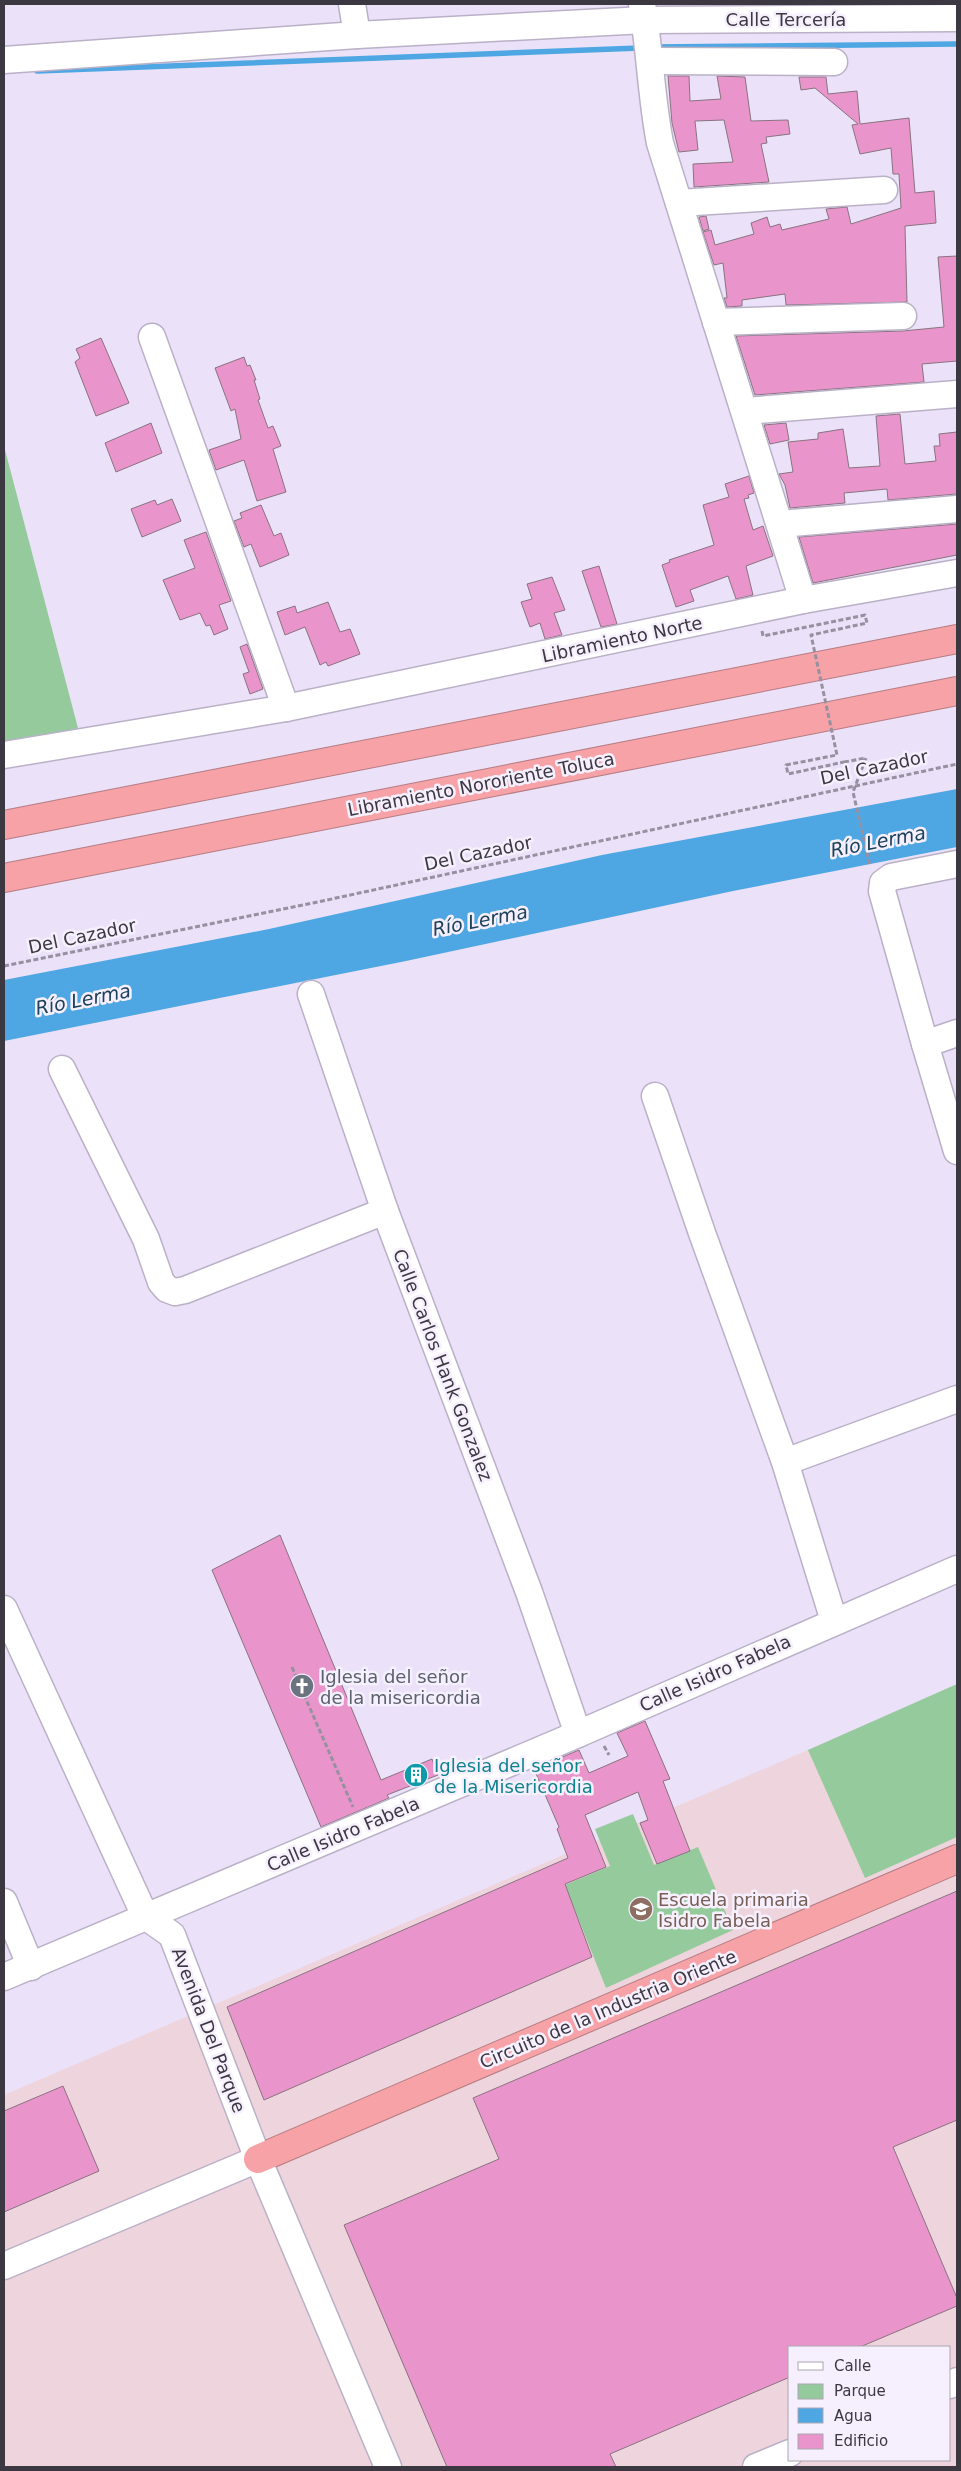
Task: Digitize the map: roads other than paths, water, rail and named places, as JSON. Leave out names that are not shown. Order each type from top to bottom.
[{"type":"highway","points":[[4,825],[957,639]]},
{"type":"highway","name":"Libramiento Nororiente Toluca","points":[[4,878],[957,690]]},
{"type":"highway","name":"Circuito de la Industria Oriente","points":[[258,2159],[957,1859]]},
{"type":"street","points":[[352,4],[357,35]]},
{"type":"street","name":"Calle Tercería","points":[[647,33],[957,18]]},
{"type":"street","points":[[647,33],[652,99],[660,143],[803,600]]},
{"type":"street","points":[[4,60],[357,35],[647,33],[834,62]]},
{"type":"street","points":[[679,203],[884,190]]},
{"type":"street","points":[[716,322],[903,316]]},
{"type":"street","points":[[152,337],[286,708]]},
{"type":"street","points":[[745,411],[957,394]]},
{"type":"street","points":[[780,524],[957,509]]},
{"type":"street","name":"Libramiento Norte","points":[[4,756],[286,708],[803,600],[957,573]]},
{"type":"street","points":[[957,864],[877,878],[957,1151]]},
{"type":"street","name":"Calle Carlos Hank Gonzalez","points":[[311,994],[385,1211],[529,1592],[578,1734]]},
{"type":"street","points":[[925,1044],[957,1033]]},
{"type":"street","points":[[62,1069],[146,1239],[160,1282],[167,1289],[175,1292],[185,1290],[385,1211]]},
{"type":"street","points":[[655,1096],[705,1242],[785,1462],[834,1621]]},
{"type":"street","points":[[785,1462],[957,1399]]},
{"type":"street","name":"Calle Isidro Fabela","points":[[4,1977],[578,1734],[957,1569]]},
{"type":"street","points":[[4,1609],[145,1916]]},
{"type":"street","points":[[4,1902],[31,1967]]},
{"type":"street","name":"Avenida Del Parque","points":[[145,1916],[172,1935],[258,2159],[388,2467]]},
{"type":"street","points":[[4,2266],[258,2159]]},
{"type":"street","points":[[756,2467],[788,2454]]},
{"type":"water","name":"Río Lerma","points":[[957,789],[957,847],[733,891],[406,961],[4,1041],[4,980],[269,929],[602,855]]},
{"type":"waterway","points":[[654,47],[957,44]]},
{"type":"waterway","points":[[37,71],[640,48]]},
{"type":"place","name":"Iglesia del señor de la misericordia","points":[[302,1686]]},
{"type":"place","name":"Iglesia del señor de la Misericordia","points":[[416,1775]]},
{"type":"place","name":"Escuela primaria Isidro Fabela","points":[[641,1909]]}]
